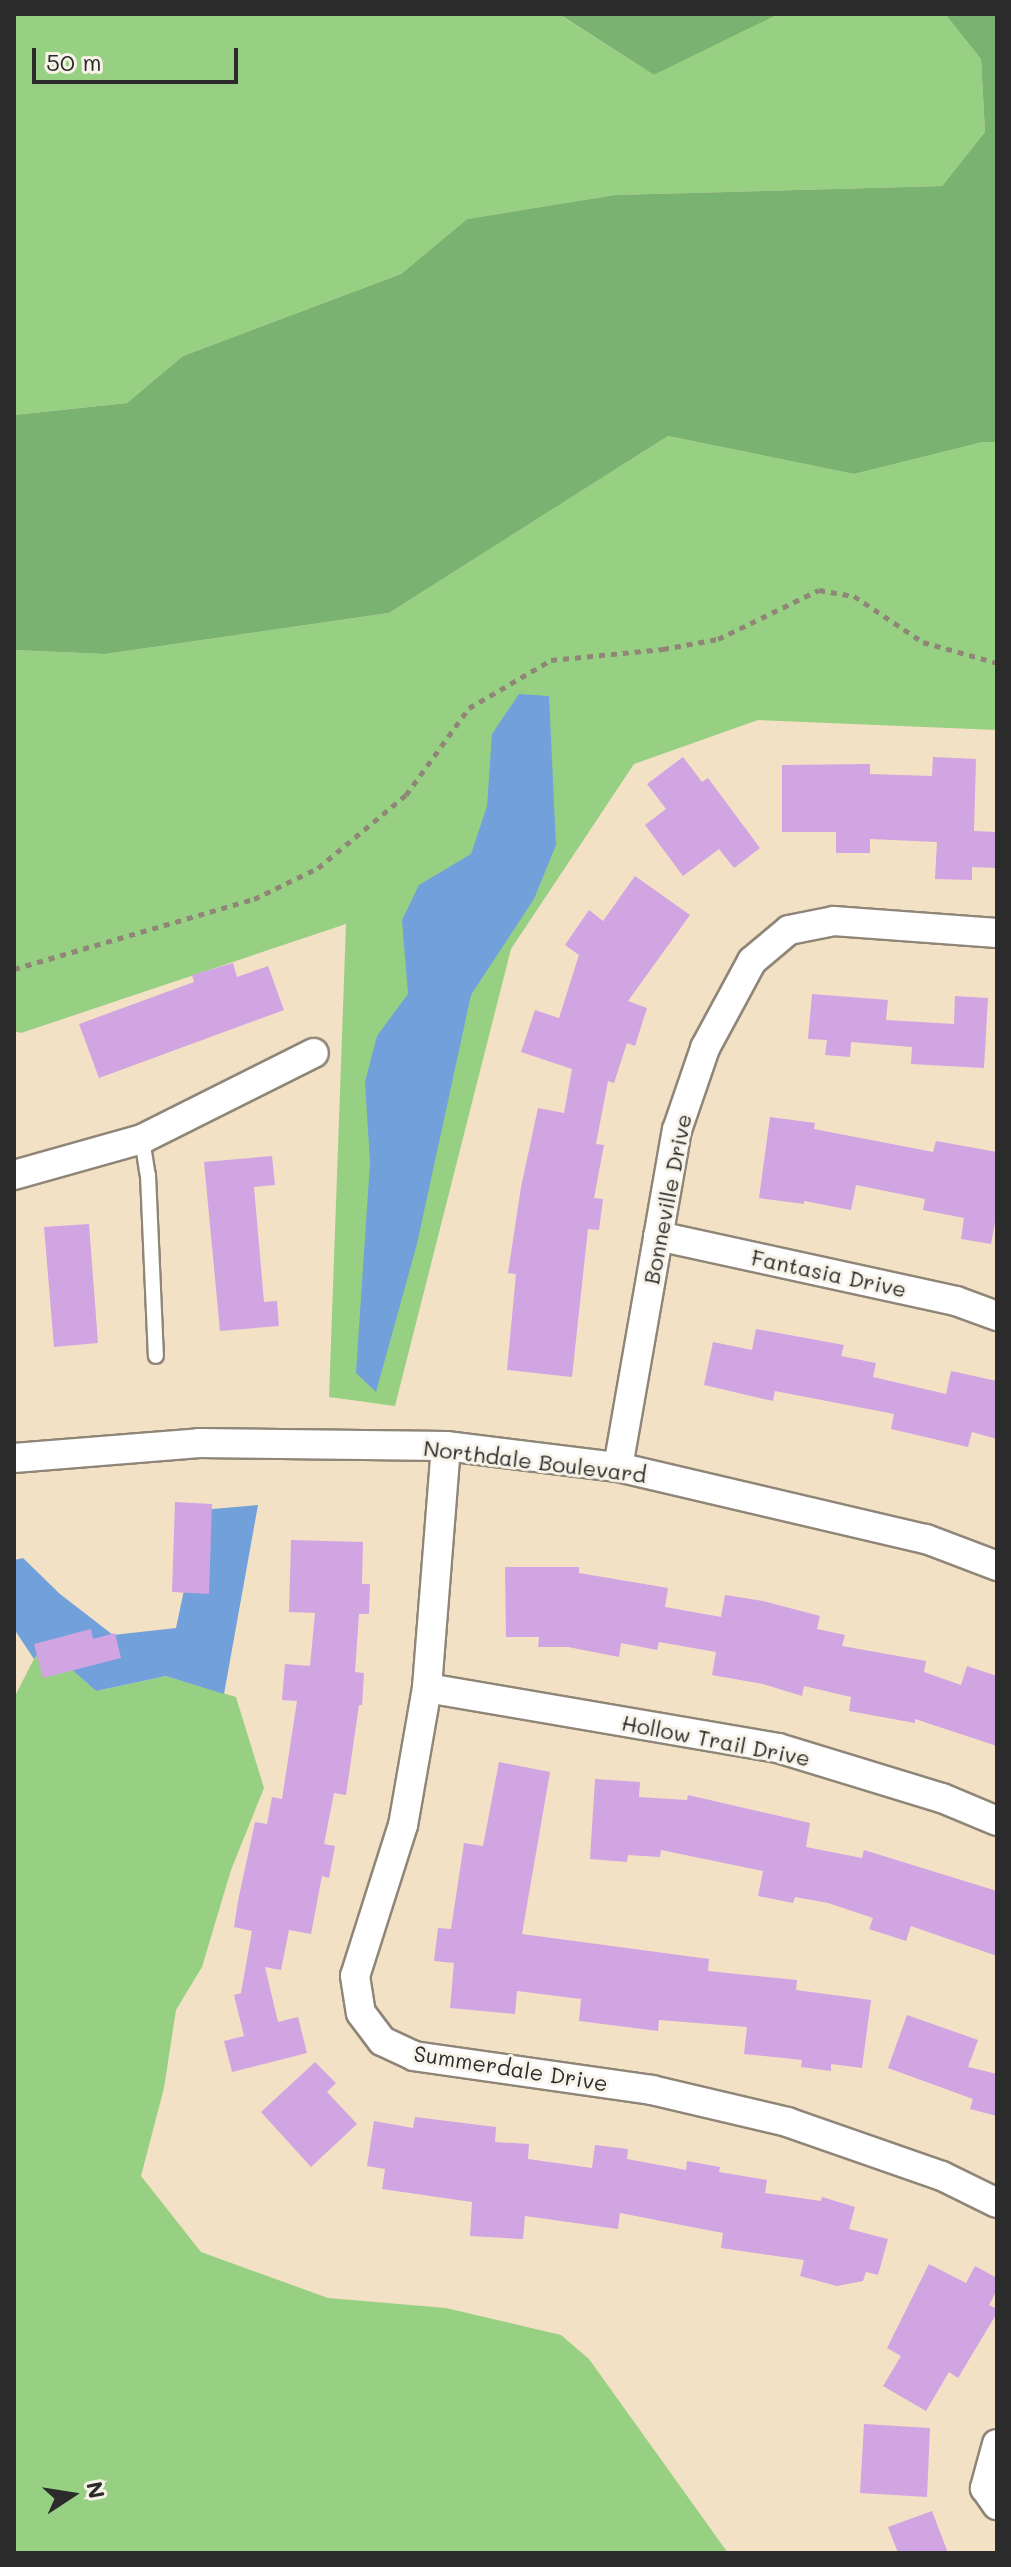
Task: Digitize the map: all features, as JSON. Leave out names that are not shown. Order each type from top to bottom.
[{"type":"street","name":"Bonneville Drive","points":[[618,1467],[677,1130],[705,1048],[752,961],[789,930],[834,921],[997,933]]},
{"type":"street","points":[[14,1175],[142,1139],[314,1053]]},
{"type":"street","name":"Fantasia Drive","points":[[658,1236],[956,1301],[997,1316]]},
{"type":"street","name":"Northdale Boulevard","points":[[14,1458],[199,1443],[446,1446],[618,1467],[926,1539],[997,1566]]},
{"type":"street","name":"Summerdale Drive","points":[[446,1446],[427,1688],[403,1825],[355,1976],[361,2013],[382,2041],[414,2056],[652,2090],[787,2122],[942,2176],[997,2203]]},
{"type":"street","name":"Hollow Trail Drive","points":[[427,1688],[778,1748],[942,1798],[997,1821]]},
{"type":"street","points":[[997,2444],[985,2488],[997,2505]]},
{"type":"lane","points":[[142,1139],[148,1175],[156,1356]]},
{"type":"path","points":[[14,969],[254,899],[318,868],[406,795],[469,708],[551,660],[663,649],[718,639],[819,590],[854,596],[923,642],[997,663]]},
{"type":"green space","points":[[14,14],[565,14],[563,17],[654,75],[779,14],[945,14],[981,59],[985,132],[942,186],[615,195],[467,219],[401,274],[183,356],[127,403],[14,415]]},
{"type":"green space","points":[[779,14],[654,75],[562,16]]},
{"type":"green space","points":[[945,14],[997,14],[997,442],[983,442],[854,474],[668,436],[389,613],[105,654],[14,650],[14,415],[127,403],[183,356],[401,274],[467,219],[615,195],[942,186],[985,132],[981,59]]},
{"type":"green space","points":[[668,436],[854,474],[983,442],[997,442],[997,730],[758,720],[634,764],[511,949],[395,1406],[329,1397],[346,924],[21,1033],[14,1031],[14,650],[105,654],[389,613]]},
{"type":"green space","points":[[42,1643],[96,1691],[166,1676],[236,1697],[264,1788],[231,1870],[202,1967],[176,2010],[164,2088],[141,2176],[201,2252],[328,2298],[446,2308],[561,2335],[589,2359],[728,2553],[14,2553],[14,1698]]},
{"type":"water","points":[[519,694],[549,696],[556,845],[534,899],[471,995],[417,1244],[376,1392],[356,1373],[370,1163],[365,1082],[377,1036],[408,994],[402,920],[419,885],[471,854],[487,806],[492,734]]},
{"type":"water","points":[[258,1505],[224,1694],[166,1676],[96,1691],[43,1644],[34,1659],[14,1629],[14,1560],[23,1558],[60,1594],[113,1635],[176,1628],[201,1510]]},
{"type":"building","points":[[683,757],[702,782],[708,778],[760,848],[734,868],[719,849],[683,876],[645,825],[666,809],[647,784]]},
{"type":"building","points":[[933,757],[976,759],[974,831],[997,832],[997,868],[972,867],[972,880],[935,879],[937,842],[870,839],[870,853],[836,853],[836,832],[782,832],[782,765],[870,764],[870,774],[932,776]]},
{"type":"building","points":[[635,876],[690,915],[628,1001],[647,1008],[635,1046],[627,1043],[614,1083],[608,1081],[596,1144],[604,1145],[594,1198],[603,1199],[599,1230],[588,1229],[572,1377],[507,1370],[516,1274],[508,1273],[521,1187],[538,1108],[564,1113],[572,1069],[521,1052],[535,1010],[559,1018],[579,955],[565,945],[589,910],[603,921]]},
{"type":"building","points":[[233,963],[237,977],[268,966],[284,1010],[99,1078],[79,1024],[194,982],[192,975]]},
{"type":"building","points":[[812,994],[888,1000],[886,1020],[954,1024],[955,996],[988,998],[984,1068],[911,1064],[912,1047],[851,1042],[850,1057],[825,1055],[827,1040],[808,1039]]},
{"type":"building","points":[[770,1117],[815,1123],[814,1129],[933,1152],[936,1141],[997,1152],[997,1212],[991,1244],[961,1239],[964,1218],[923,1210],[925,1199],[856,1185],[851,1210],[804,1201],[804,1204],[759,1198]]},
{"type":"building","points":[[272,1156],[275,1185],[254,1187],[264,1302],[277,1301],[279,1326],[220,1331],[204,1162]]},
{"type":"building","points":[[89,1224],[98,1343],[54,1347],[44,1227]]},
{"type":"building","points":[[756,1329],[844,1345],[841,1356],[876,1363],[873,1377],[946,1394],[951,1371],[997,1381],[997,1439],[972,1432],[968,1447],[891,1429],[894,1414],[775,1391],[773,1401],[704,1385],[713,1342],[752,1350]]},
{"type":"building","points":[[175,1502],[212,1504],[209,1594],[172,1592]]},
{"type":"building","points":[[291,1540],[363,1542],[362,1584],[370,1584],[369,1614],[359,1614],[355,1672],[364,1673],[362,1705],[359,1705],[346,1795],[334,1793],[324,1844],[335,1846],[329,1878],[322,1876],[311,1934],[289,1930],[281,1970],[265,1967],[278,2022],[298,2017],[307,2053],[232,2072],[224,2041],[244,2036],[234,1995],[241,1993],[252,1931],[234,1927],[238,1901],[255,1822],[267,1824],[272,1797],[282,1799],[297,1701],[282,1700],[285,1664],[310,1666],[315,1613],[289,1612]]},
{"type":"building","points":[[505,1567],[579,1567],[579,1573],[668,1588],[665,1607],[721,1617],[725,1595],[763,1601],[820,1616],[817,1629],[845,1635],[842,1646],[926,1661],[924,1672],[961,1685],[967,1666],[997,1676],[997,1746],[915,1719],[915,1723],[849,1711],[851,1697],[804,1686],[802,1696],[763,1684],[712,1675],[716,1652],[659,1642],[657,1650],[621,1643],[619,1657],[568,1647],[538,1647],[539,1637],[506,1637]]},
{"type":"building","points":[[91,1629],[93,1639],[115,1633],[121,1658],[43,1678],[34,1644]]},
{"type":"building","points":[[499,1762],[550,1772],[522,1934],[709,1959],[708,1971],[797,1980],[796,1990],[871,2000],[862,2068],[831,2064],[831,2071],[801,2067],[802,2060],[744,2054],[747,2027],[659,2020],[658,2031],[579,2021],[581,1999],[517,1991],[515,2014],[450,2008],[454,1963],[434,1961],[438,1928],[451,1929],[464,1843],[483,1846]]},
{"type":"building","points":[[595,1779],[640,1782],[639,1797],[687,1800],[688,1795],[810,1823],[806,1847],[862,1858],[864,1850],[997,1891],[997,1956],[911,1926],[906,1941],[869,1929],[873,1918],[828,1903],[795,1897],[793,1903],[758,1896],[763,1871],[661,1850],[660,1857],[628,1855],[627,1862],[590,1859]]},
{"type":"building","points":[[907,2015],[978,2040],[968,2067],[997,2074],[997,2116],[970,2109],[973,2099],[888,2068]]},
{"type":"building","points":[[315,2062],[336,2083],[327,2092],[357,2124],[311,2167],[261,2112]]},
{"type":"building","points":[[415,2117],[496,2127],[495,2142],[529,2144],[528,2159],[592,2168],[595,2145],[628,2149],[627,2159],[686,2170],[687,2161],[720,2167],[719,2172],[767,2180],[765,2193],[821,2201],[822,2197],[855,2207],[849,2229],[888,2239],[878,2275],[866,2272],[863,2281],[837,2286],[800,2276],[804,2260],[721,2248],[723,2233],[620,2213],[618,2229],[525,2216],[523,2239],[470,2236],[472,2202],[382,2189],[385,2169],[367,2166],[374,2121],[413,2128]]},
{"type":"building","points":[[929,2264],[966,2283],[975,2266],[997,2278],[997,2290],[989,2305],[997,2309],[997,2313],[958,2378],[949,2372],[926,2411],[883,2386],[901,2356],[887,2348]]},
{"type":"building","points":[[864,2424],[930,2428],[927,2497],[860,2493]]},
{"type":"building","points":[[932,2511],[948,2553],[898,2553],[888,2527]]}]
